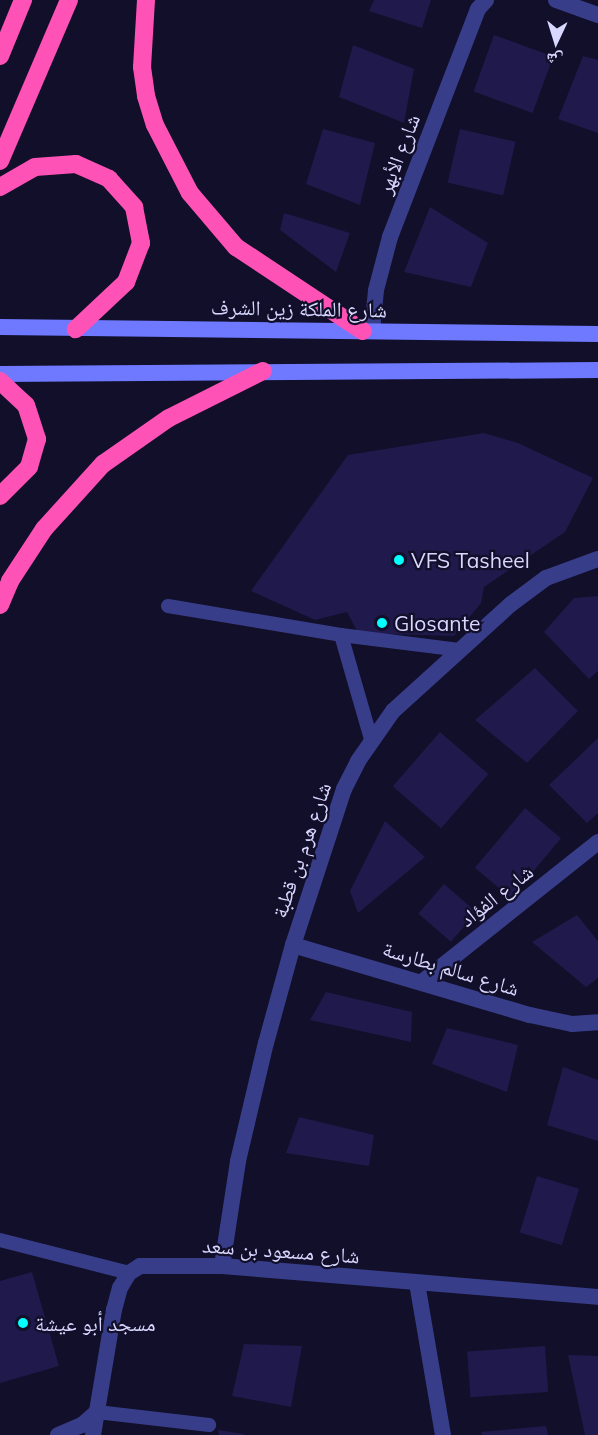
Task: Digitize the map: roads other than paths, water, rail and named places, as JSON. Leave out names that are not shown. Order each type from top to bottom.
[{"type":"highway","points":[[0,56],[23,0]]},
{"type":"highway","points":[[0,161],[69,0]]},
{"type":"highway","points":[[146,0],[142,67],[146,96],[155,125],[190,193],[236,248],[368,331]]},
{"type":"highway","points":[[0,187],[34,167],[76,164],[109,179],[134,207],[141,243],[126,282],[76,329]]},
{"type":"highway","points":[[0,605],[10,581],[44,529],[104,464],[169,418],[263,370]]},
{"type":"highway","points":[[0,381],[26,405],[37,439],[29,467],[0,495]]},
{"type":"main road","name":"شارع الملكة زين الشرف","points":[[0,327],[598,333]]},
{"type":"main road","points":[[0,374],[263,370],[598,370]]},
{"type":"street","name":"شارع الأبهر","points":[[368,331],[390,237],[478,9],[486,0]]},
{"type":"street","points":[[556,0],[598,15]]},
{"type":"street","name":"شارع هرم بن قطبة","points":[[222,1266],[238,1161],[293,945],[344,789],[371,739],[393,711],[459,650],[546,578],[598,559]]},
{"type":"street","name":"شارع الفؤاد","points":[[422,982],[598,842]]},
{"type":"street","name":"شارع سالم بطارسة","points":[[293,945],[530,1015],[572,1024],[598,1022]]},
{"type":"street","name":"شارع مسعود بن سعد","points":[[129,1273],[154,1264],[222,1266],[598,1297]]},
{"type":"street","points":[[93,1435],[114,1310],[129,1273]]},
{"type":"street","points":[[417,1282],[442,1435]]},
{"type":"street","points":[[58,1435],[82,1425],[97,1412]]},
{"type":"lane","points":[[168,606],[341,635],[459,650]]},
{"type":"lane","points":[[341,635],[371,739]]},
{"type":"lane","points":[[0,1240],[129,1273]]},
{"type":"lane","points":[[97,1412],[208,1425]]},
{"type":"place","name":"VFS Tasheel","points":[[399,560]]},
{"type":"place","name":"Glosante","points":[[382,623]]},
{"type":"place","name":"مسجد أبو عيشة","points":[[23,1323]]}]
